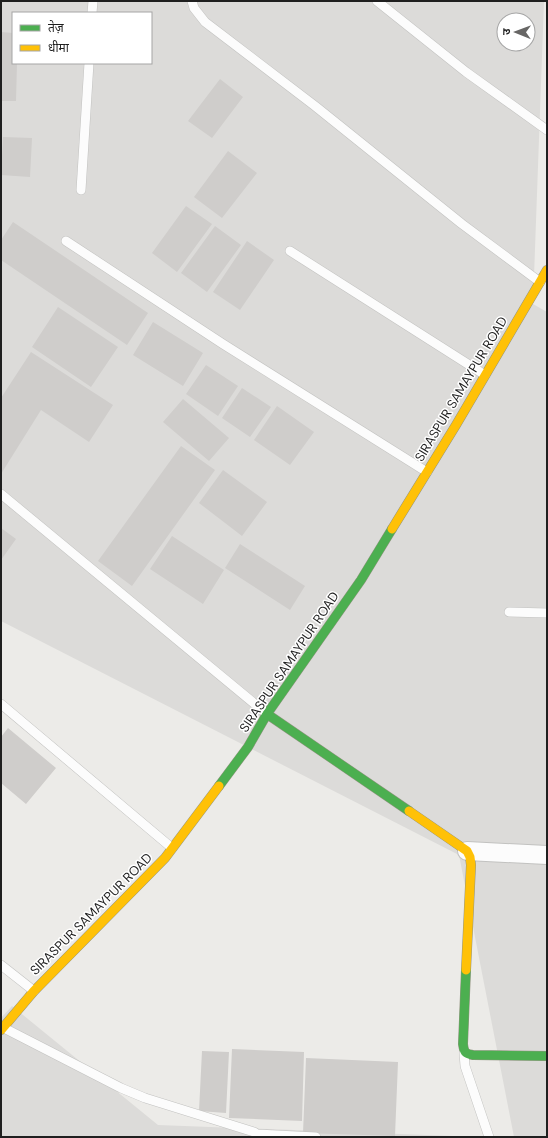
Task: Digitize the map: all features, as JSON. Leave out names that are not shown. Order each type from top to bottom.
[{"type":"street","name":"SIRASPUR SAMAYPUR ROAD","points":[[2,1029],[34,991],[165,858],[248,747],[267,714],[361,580],[547,270]]},
{"type":"street","points":[[267,714],[466,851],[470,857],[471,865],[462,1044],[464,1051],[467,1054],[473,1055],[547,1056]]},
{"type":"street","points":[[466,851],[547,855]]},
{"type":"lane","points":[[92,12],[93,1]]},
{"type":"lane","points":[[192,1],[194,8],[205,22],[315,106],[462,224],[540,282]]},
{"type":"lane","points":[[377,1],[466,72],[547,130]]},
{"type":"lane","points":[[81,190],[89,64]]},
{"type":"lane","points":[[66,242],[223,344],[427,472]]},
{"type":"lane","points":[[290,251],[485,375]]},
{"type":"lane","points":[[1,494],[267,714]]},
{"type":"lane","points":[[509,612],[547,613]]},
{"type":"lane","points":[[1,704],[172,848]]},
{"type":"lane","points":[[1,965],[34,991]]},
{"type":"lane","points":[[2,1029],[120,1088],[145,1098],[258,1135],[316,1137]]},
{"type":"lane","points":[[464,1051],[466,1066],[489,1137]]},
{"type":"shaded area","points":[[1,1],[544,1],[533,304],[547,312],[547,1137],[514,1137],[459,855],[1,621]]},
{"type":"shaded area","points":[[12,1006],[158,1125],[453,1137],[1,1137],[1,1018]]},
{"type":"building","points":[[1,32],[12,33],[12,64],[17,64],[16,101],[1,101]]},
{"type":"building","points":[[220,79],[243,97],[212,138],[188,121]]},
{"type":"building","points":[[3,137],[32,138],[30,177],[1,175]]},
{"type":"building","points":[[228,151],[257,173],[222,218],[194,197]]},
{"type":"building","points":[[186,206],[212,224],[177,272],[152,253]]},
{"type":"building","points":[[13,222],[148,313],[127,345],[1,260],[1,240]]},
{"type":"building","points":[[215,226],[241,245],[207,292],[181,273]]},
{"type":"building","points":[[247,241],[274,260],[240,310],[213,292]]},
{"type":"building","points":[[58,307],[118,347],[91,387],[32,347]]},
{"type":"building","points":[[153,322],[203,353],[183,386],[133,355]]},
{"type":"building","points":[[31,352],[113,405],[89,442],[41,410],[1,474],[1,398]]},
{"type":"building","points":[[206,365],[238,386],[218,416],[186,394]]},
{"type":"building","points":[[242,388],[271,407],[250,437],[222,418]]},
{"type":"building","points":[[183,399],[229,438],[209,461],[163,422]]},
{"type":"building","points":[[277,406],[314,432],[290,465],[254,440]]},
{"type":"building","points":[[181,446],[215,470],[132,586],[98,561]]},
{"type":"building","points":[[223,470],[267,502],[242,536],[199,503]]},
{"type":"building","points":[[1,528],[16,539],[1,560]]},
{"type":"building","points":[[172,536],[224,570],[203,604],[150,569]]},
{"type":"building","points":[[240,544],[305,586],[290,610],[225,568]]},
{"type":"building","points":[[8,728],[56,768],[26,804],[1,783],[1,737]]},
{"type":"building","points":[[232,1049],[304,1052],[302,1121],[229,1118]]},
{"type":"building","points":[[202,1051],[229,1052],[226,1113],[199,1111]]},
{"type":"building","points":[[306,1058],[398,1062],[395,1136],[303,1133]]},
{"type":"traffic: fast","points":[[219,786],[248,747],[267,714],[361,580],[392,529]]},
{"type":"traffic: fast","points":[[267,714],[409,811]]},
{"type":"traffic: fast","points":[[466,970],[463,1044],[465,1052],[473,1055],[547,1056]]},
{"type":"traffic: slow","points":[[392,529],[456,425],[547,270]]},
{"type":"traffic: slow","points":[[1,1030],[34,991],[165,858],[219,786]]},
{"type":"traffic: slow","points":[[409,811],[467,851],[470,857],[471,865],[466,970]]}]
